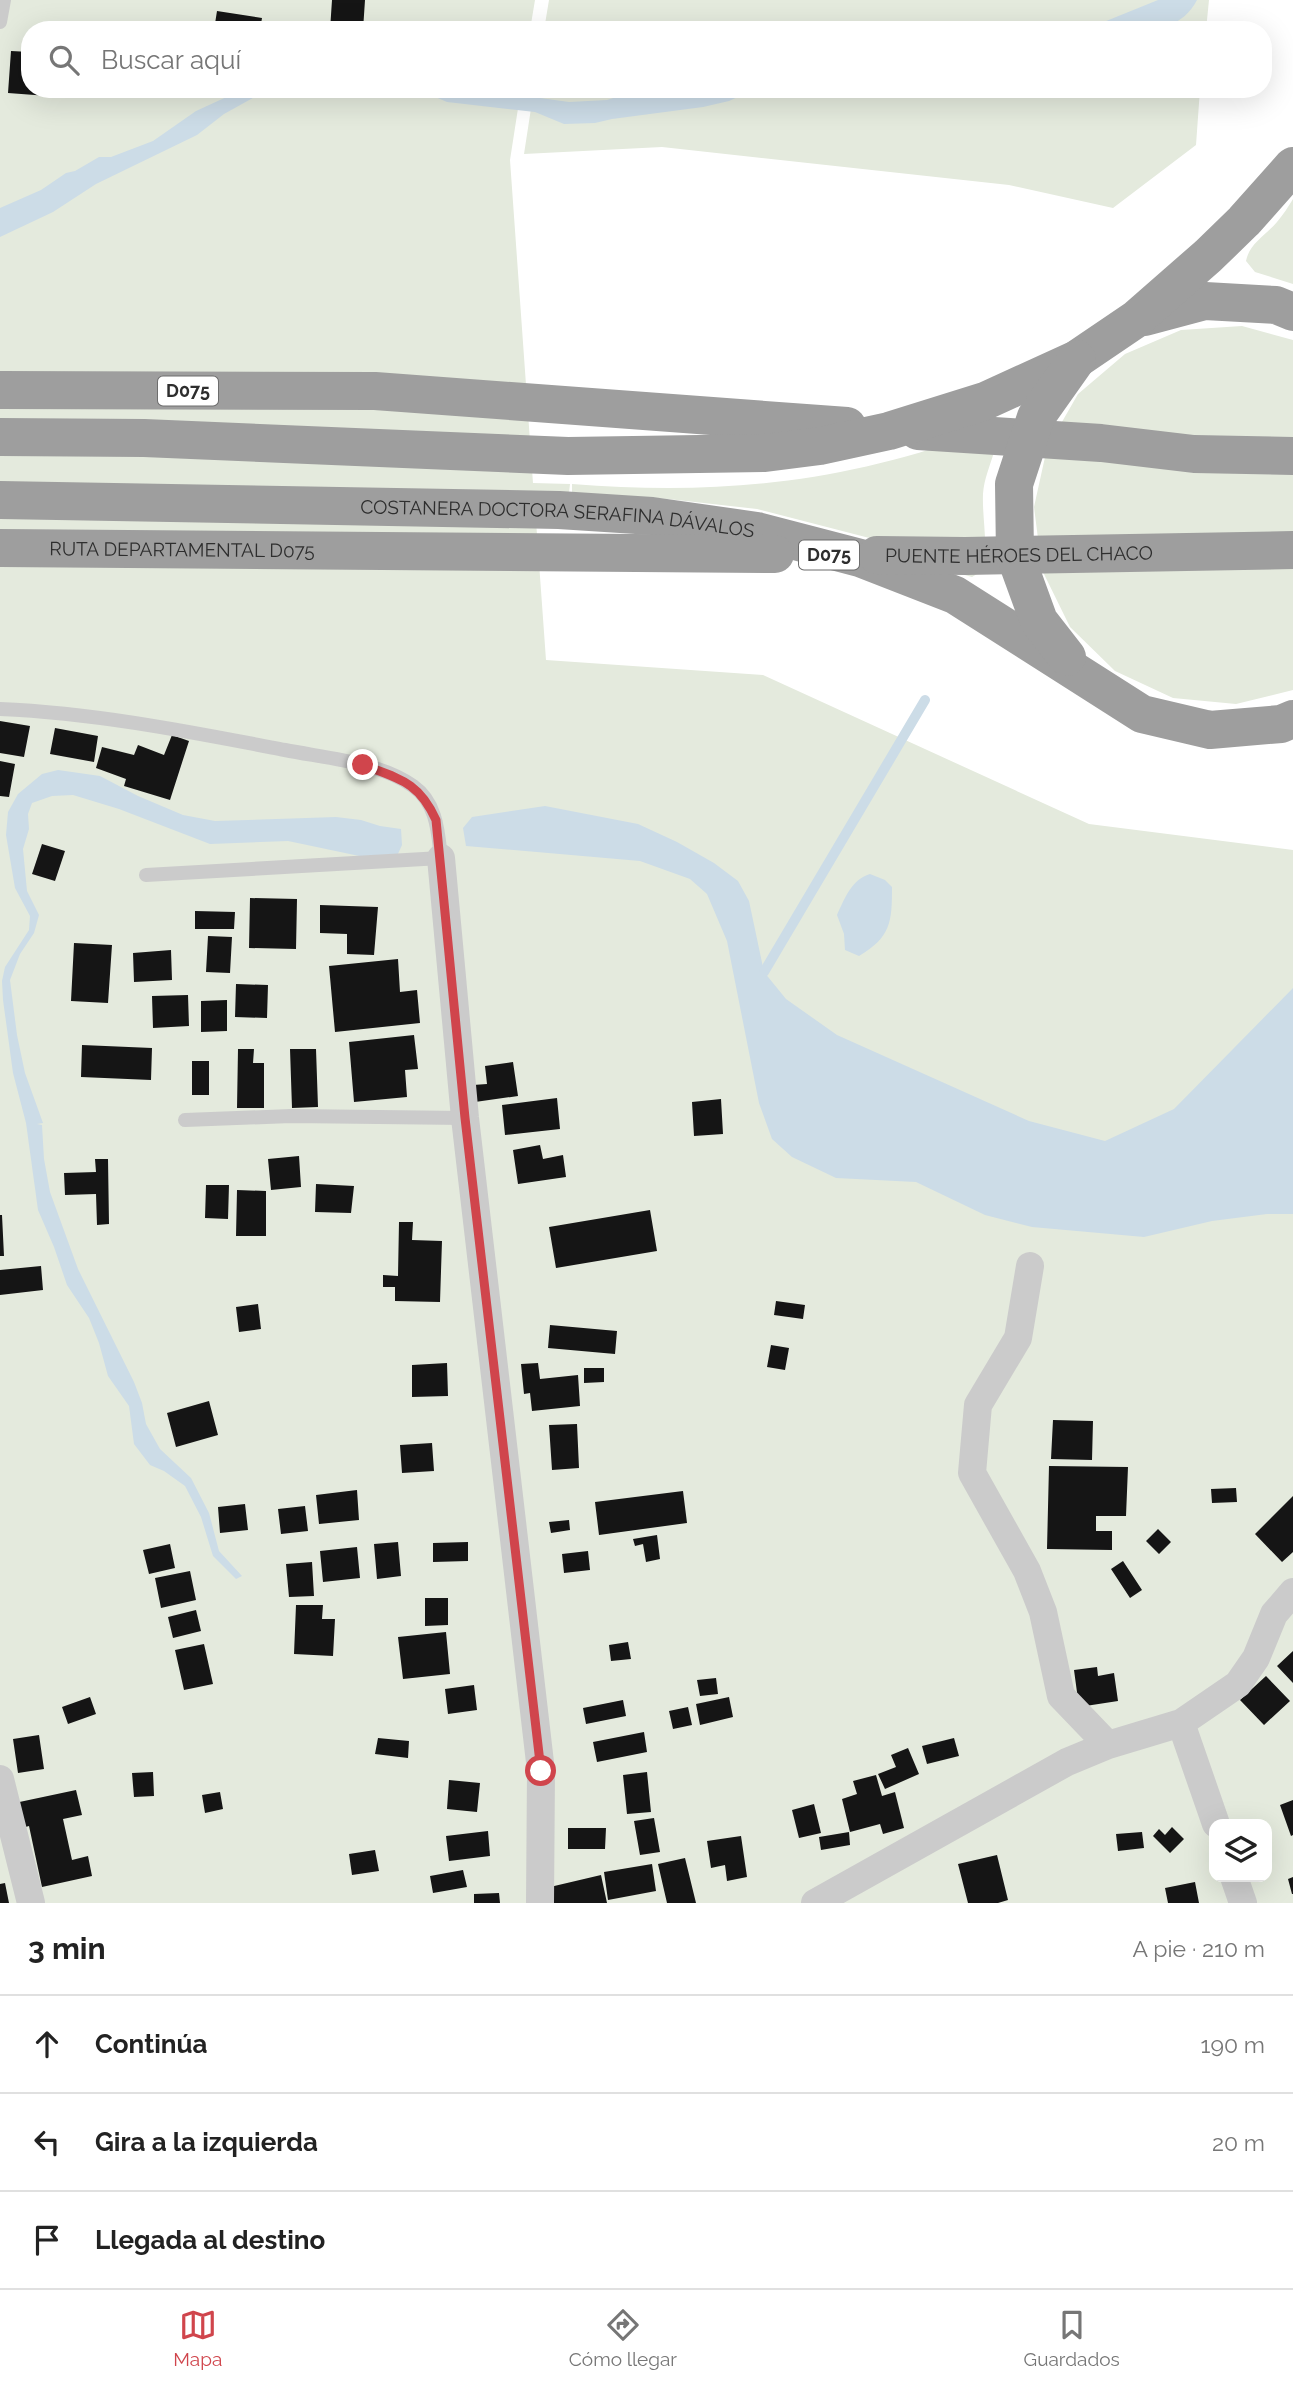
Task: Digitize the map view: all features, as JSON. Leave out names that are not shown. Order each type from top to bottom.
[{"type":"highway","name":"COSTANERA DOCTORA SERAFINA DÁVALOS","points":[[0,437],[144,438],[568,456],[765,453],[820,446],[889,431],[985,401],[1077,359],[1136,319],[1242,223],[1293,166]]},
{"type":"highway","name":"COSTANERA DOCTORA SERAFINA DÁVALOS","points":[[1136,319],[1205,301],[1276,305],[1293,312]]},
{"type":"highway","name":"COSTANERA DOCTORA SERAFINA DÁVALOS","points":[[1077,359],[1036,417],[1014,484],[1015,555],[1039,621],[1081,675]]},
{"type":"highway","name":"D075","points":[[0,390],[375,391],[1101,443],[1194,454],[1293,456]]},
{"type":"highway","name":"COSTANERA DOCTORA SERAFINA DÁVALOS","points":[[0,500],[559,510],[652,516],[757,531],[860,558],[955,595],[1142,714],[1210,730],[1281,724],[1293,719]]},
{"type":"highway","name":"RUTA DEPARTAMENTAL D075","points":[[0,548],[365,550]]},
{"type":"highway","name":"PUENTE HÉROES DEL CHACO","points":[[365,550],[965,556],[1293,550]]},
{"type":"street","points":[[441,858],[465,1118],[541,1771],[540,1903]]},
{"type":"street","points":[[1030,1266],[1018,1338],[978,1405],[972,1473],[1027,1572],[1039,1602],[1061,1696],[1108,1745]]},
{"type":"street","points":[[815,1903],[1067,1762],[1108,1745],[1181,1723],[1238,1684],[1256,1658],[1274,1614],[1293,1592]]},
{"type":"street","points":[[1181,1723],[1214,1819]]},
{"type":"street","points":[[0,1780],[31,1903]]},
{"type":"street","points":[[1236,1882],[1243,1903]]},
{"type":"lane","points":[[0,23],[4,0]]},
{"type":"lane","points":[[0,709],[111,719],[363,765],[414,787],[428,802],[436,820],[441,858],[146,875]]},
{"type":"lane","points":[[185,1120],[291,1116],[465,1118]]},
{"type":"shaded area","points":[[0,0],[535,0],[532,21],[21,21],[21,98],[520,98],[510,160],[533,483],[570,484],[569,493],[534,493],[546,660],[763,675],[1089,824],[1293,850],[1293,1903],[0,1903]]},
{"type":"shaded area","points":[[549,0],[1209,0],[1207,21],[546,21]]},
{"type":"shaded area","points":[[1158,0],[1197,0],[1188,13],[1177,21],[1106,21]]},
{"type":"shaded area","points":[[224,98],[253,98],[224,114],[197,135],[96,184],[53,212],[0,237],[0,208],[41,190],[66,173],[75,171],[99,157],[111,157],[153,141],[196,111]]},
{"type":"shaded area","points":[[438,98],[540,98],[569,102],[613,98],[736,98],[703,107],[595,123],[564,124],[535,112],[447,102]]},
{"type":"shaded area","points":[[533,98],[1199,98],[1196,145],[1113,208],[1009,185],[662,147],[524,154]]},
{"type":"shaded area","points":[[1293,199],[1293,284],[1255,272],[1246,261],[1254,245],[1277,222]]},
{"type":"shaded area","points":[[1242,326],[1293,340],[1293,690],[1236,704],[1173,698],[1115,671],[1070,627],[1042,570],[1034,507],[1047,448],[1078,394],[1125,354],[1181,330]]},
{"type":"shaded area","points":[[973,435],[994,452],[983,494],[984,562],[982,571],[972,577],[881,541],[757,509],[668,499],[572,493],[572,484],[676,488],[776,482],[873,465]]},
{"type":"shaded area","points":[[58,770],[100,776],[183,815],[215,821],[336,817],[401,829],[402,845],[397,856],[364,857],[288,841],[210,844],[119,809],[73,795],[52,796],[32,803],[28,814],[29,829],[23,849],[27,891],[39,915],[34,933],[20,954],[10,980],[25,1073],[43,1123],[37,1124],[42,1125],[50,1192],[78,1269],[134,1382],[146,1424],[160,1449],[191,1478],[209,1513],[219,1551],[242,1576],[236,1579],[213,1556],[201,1517],[185,1486],[150,1465],[134,1444],[129,1406],[108,1376],[89,1318],[67,1285],[38,1210],[26,1123],[13,1073],[2,981],[5,967],[29,930],[30,916],[15,888],[6,835],[8,812],[18,794],[42,774]]},
{"type":"shaded area","points":[[545,806],[638,824],[714,863],[738,881],[749,901],[764,972],[786,999],[837,1035],[1029,1121],[1105,1141],[1174,1109],[1293,988],[1293,1214],[1267,1214],[1212,1221],[1144,1237],[1032,1227],[985,1215],[916,1182],[836,1178],[792,1157],[772,1139],[759,1103],[727,941],[707,894],[690,879],[640,861],[466,846],[463,828],[472,817]]},
{"type":"shaded area","points":[[870,874],[885,880],[892,887],[890,919],[884,935],[859,956],[845,950],[844,934],[837,915],[853,885]]},
{"type":"building","points":[[332,0],[365,0],[364,21],[331,21]]},
{"type":"building","points":[[217,11],[262,18],[262,21],[215,21]]},
{"type":"building","points":[[11,51],[21,52],[21,94],[8,93]]},
{"type":"building","points":[[0,721],[30,726],[24,757],[0,753]]},
{"type":"building","points":[[55,728],[98,736],[94,762],[50,754]]},
{"type":"building","points":[[172,735],[189,741],[170,800],[124,786],[126,779],[96,768],[102,747],[134,755],[138,745],[164,755]]},
{"type":"building","points":[[0,761],[15,764],[9,797],[0,796]]},
{"type":"building","points":[[42,844],[65,851],[55,881],[32,874]]},
{"type":"building","points":[[250,898],[297,899],[296,949],[249,948]]},
{"type":"building","points":[[320,905],[378,907],[374,955],[347,954],[347,934],[320,933]]},
{"type":"building","points":[[195,911],[235,912],[234,929],[195,929]]},
{"type":"building","points":[[208,936],[232,937],[230,973],[206,972]]},
{"type":"building","points":[[74,943],[112,945],[108,1003],[71,1001]]},
{"type":"building","points":[[171,950],[172,980],[134,982],[133,953]]},
{"type":"building","points":[[398,959],[400,992],[417,990],[420,1023],[335,1032],[329,966]]},
{"type":"building","points":[[236,984],[268,985],[267,1018],[235,1017]]},
{"type":"building","points":[[188,995],[189,1026],[153,1028],[152,996]]},
{"type":"building","points":[[227,1000],[227,1031],[201,1032],[201,1001]]},
{"type":"building","points":[[414,1035],[418,1069],[405,1070],[407,1097],[354,1102],[349,1042]]},
{"type":"building","points":[[82,1045],[152,1048],[151,1080],[81,1077]]},
{"type":"building","points":[[238,1049],[254,1049],[253,1063],[264,1063],[264,1108],[237,1108]]},
{"type":"building","points":[[290,1049],[316,1049],[318,1107],[292,1108]]},
{"type":"building","points":[[192,1061],[209,1061],[209,1095],[192,1095]]},
{"type":"building","points":[[513,1062],[518,1096],[475,1102],[473,1085],[487,1084],[485,1066]]},
{"type":"building","points":[[557,1098],[560,1129],[505,1135],[502,1105]]},
{"type":"building","points":[[721,1099],[723,1134],[694,1136],[692,1102]]},
{"type":"building","points":[[540,1145],[543,1159],[563,1155],[566,1177],[518,1184],[513,1150]]},
{"type":"building","points":[[299,1156],[301,1187],[271,1190],[268,1159]]},
{"type":"building","points":[[95,1159],[108,1159],[109,1224],[97,1225],[96,1194],[65,1195],[64,1173],[96,1172]]},
{"type":"building","points":[[316,1184],[354,1186],[351,1213],[315,1212]]},
{"type":"building","points":[[206,1185],[229,1185],[228,1219],[205,1218]]},
{"type":"building","points":[[237,1190],[266,1191],[266,1236],[236,1236]]},
{"type":"building","points":[[650,1210],[657,1251],[556,1268],[549,1227]]},
{"type":"building","points":[[2,1215],[4,1256],[0,1256]]},
{"type":"building","points":[[399,1222],[413,1222],[412,1240],[442,1241],[440,1302],[395,1301],[395,1287],[383,1287],[383,1275],[398,1276]]},
{"type":"building","points":[[41,1266],[43,1290],[0,1295],[0,1270]]},
{"type":"building","points":[[776,1301],[805,1305],[803,1319],[774,1315]]},
{"type":"building","points":[[258,1304],[261,1329],[239,1332],[236,1307]]},
{"type":"building","points":[[550,1325],[617,1331],[615,1354],[548,1348]]},
{"type":"building","points":[[771,1345],[789,1348],[785,1370],[767,1367]]},
{"type":"building","points":[[447,1363],[448,1396],[412,1397],[412,1365]]},
{"type":"building","points":[[538,1363],[540,1379],[578,1375],[580,1406],[532,1411],[530,1393],[524,1394],[521,1364]]},
{"type":"building","points":[[584,1368],[604,1368],[604,1382],[584,1383]]},
{"type":"building","points":[[209,1401],[218,1435],[176,1447],[167,1413]]},
{"type":"building","points":[[1053,1420],[1093,1421],[1092,1460],[1051,1459]]},
{"type":"building","points":[[577,1424],[579,1468],[552,1470],[549,1425]]},
{"type":"building","points":[[432,1443],[434,1471],[402,1473],[400,1445]]},
{"type":"building","points":[[1049,1466],[1128,1467],[1126,1516],[1096,1516],[1096,1531],[1112,1531],[1112,1550],[1047,1549]]},
{"type":"building","points":[[1236,1488],[1237,1502],[1212,1503],[1211,1489]]},
{"type":"building","points":[[357,1490],[359,1520],[319,1524],[316,1495]]},
{"type":"building","points":[[683,1491],[687,1523],[599,1535],[595,1502]]},
{"type":"building","points":[[1293,1496],[1293,1552],[1282,1562],[1255,1534]]},
{"type":"building","points":[[245,1504],[248,1530],[220,1533],[218,1507]]},
{"type":"building","points":[[305,1506],[308,1531],[281,1534],[278,1509]]},
{"type":"building","points":[[569,1520],[570,1530],[551,1533],[549,1522]]},
{"type":"building","points":[[1158,1529],[1171,1542],[1159,1554],[1146,1541]]},
{"type":"building","points":[[657,1535],[660,1559],[646,1562],[643,1544],[635,1546],[633,1539]]},
{"type":"building","points":[[398,1542],[401,1576],[377,1579],[374,1544]]},
{"type":"building","points":[[468,1542],[468,1561],[433,1562],[433,1543]]},
{"type":"building","points":[[170,1544],[175,1568],[149,1574],[143,1550]]},
{"type":"building","points":[[357,1547],[360,1578],[323,1582],[320,1551]]},
{"type":"building","points":[[588,1551],[590,1570],[564,1573],[562,1554]]},
{"type":"building","points":[[1123,1561],[1142,1590],[1130,1598],[1111,1569]]},
{"type":"building","points":[[312,1562],[314,1596],[289,1597],[286,1564]]},
{"type":"building","points":[[190,1571],[196,1600],[161,1608],[155,1578]]},
{"type":"building","points":[[425,1598],[448,1598],[448,1625],[425,1626]]},
{"type":"building","points":[[296,1605],[323,1605],[322,1619],[335,1619],[333,1656],[294,1654]]},
{"type":"building","points":[[196,1610],[201,1631],[173,1638],[168,1617]]},
{"type":"building","points":[[446,1632],[450,1674],[403,1679],[398,1637]]},
{"type":"building","points":[[628,1642],[631,1659],[611,1661],[609,1645]]},
{"type":"building","points":[[204,1644],[213,1684],[184,1690],[175,1650]]},
{"type":"building","points":[[1293,1651],[1293,1683],[1277,1666]]},
{"type":"building","points":[[1097,1667],[1098,1676],[1114,1673],[1118,1701],[1079,1707],[1074,1670]]},
{"type":"building","points":[[1266,1676],[1290,1701],[1264,1725],[1240,1700]]},
{"type":"building","points":[[716,1678],[718,1694],[700,1696],[697,1680]]},
{"type":"building","points":[[474,1685],[477,1710],[448,1714],[445,1689]]},
{"type":"building","points":[[90,1697],[96,1714],[68,1724],[62,1707]]},
{"type":"building","points":[[729,1697],[733,1717],[700,1725],[696,1704]]},
{"type":"building","points":[[623,1700],[626,1716],[586,1724],[583,1708]]},
{"type":"building","points":[[688,1707],[692,1725],[673,1729],[669,1711]]},
{"type":"building","points":[[644,1732],[647,1752],[597,1762],[593,1742]]},
{"type":"building","points":[[39,1735],[44,1769],[18,1773],[13,1739]]},
{"type":"building","points":[[378,1738],[409,1741],[408,1758],[375,1754]]},
{"type":"building","points":[[954,1738],[959,1756],[927,1764],[922,1746]]},
{"type":"building","points":[[908,1748],[919,1774],[885,1789],[878,1774],[896,1767],[891,1755]]},
{"type":"building","points":[[153,1772],[154,1796],[134,1797],[132,1773]]},
{"type":"building","points":[[647,1772],[651,1812],[627,1814],[623,1775]]},
{"type":"building","points":[[876,1775],[882,1796],[895,1792],[904,1828],[883,1834],[880,1824],[850,1832],[842,1799],[857,1794],[853,1781]]},
{"type":"building","points":[[449,1780],[480,1783],[477,1812],[447,1809]]},
{"type":"building","points":[[76,1790],[82,1815],[63,1819],[72,1860],[88,1856],[92,1876],[42,1887],[29,1826],[15,1830],[10,1804]]},
{"type":"building","points":[[220,1792],[223,1809],[205,1813],[202,1795]]},
{"type":"building","points":[[1293,1800],[1293,1835],[1291,1836],[1280,1805]]},
{"type":"building","points":[[814,1804],[821,1833],[799,1838],[792,1810]]},
{"type":"building","points":[[654,1818],[660,1852],[640,1855],[634,1821]]},
{"type":"building","points":[[1172,1827],[1184,1839],[1170,1853],[1153,1836],[1159,1829],[1165,1835]]},
{"type":"building","points":[[568,1828],[606,1828],[605,1849],[568,1849]]},
{"type":"building","points":[[488,1831],[490,1856],[449,1861],[446,1836]]},
{"type":"building","points":[[849,1832],[850,1845],[821,1850],[819,1837]]},
{"type":"building","points":[[1142,1832],[1144,1848],[1118,1851],[1116,1834]]},
{"type":"building","points":[[741,1836],[747,1877],[727,1881],[725,1865],[711,1868],[707,1841]]},
{"type":"building","points":[[375,1850],[379,1871],[352,1875],[349,1854]]},
{"type":"building","points":[[997,1855],[1008,1900],[998,1903],[968,1903],[958,1864]]},
{"type":"building","points":[[685,1858],[696,1903],[667,1903],[658,1864]]},
{"type":"building","points":[[652,1864],[656,1891],[608,1900],[604,1872]]},
{"type":"building","points":[[463,1870],[467,1887],[433,1893],[430,1876]]},
{"type":"building","points":[[601,1875],[607,1903],[553,1903],[550,1887]]},
{"type":"building","points":[[1293,1877],[1293,1894],[1292,1894],[1288,1879]]},
{"type":"building","points":[[1195,1882],[1199,1903],[1168,1903],[1165,1888]]},
{"type":"building","points":[[5,1883],[9,1903],[0,1903],[0,1884]]},
{"type":"building","points":[[499,1893],[500,1903],[474,1903],[474,1894]]},
{"type":"waterway","points":[[764,972],[925,700]]},
{"type":"route","points":[[363,765],[414,787],[428,802],[436,820],[465,1118],[541,1771]]}]
